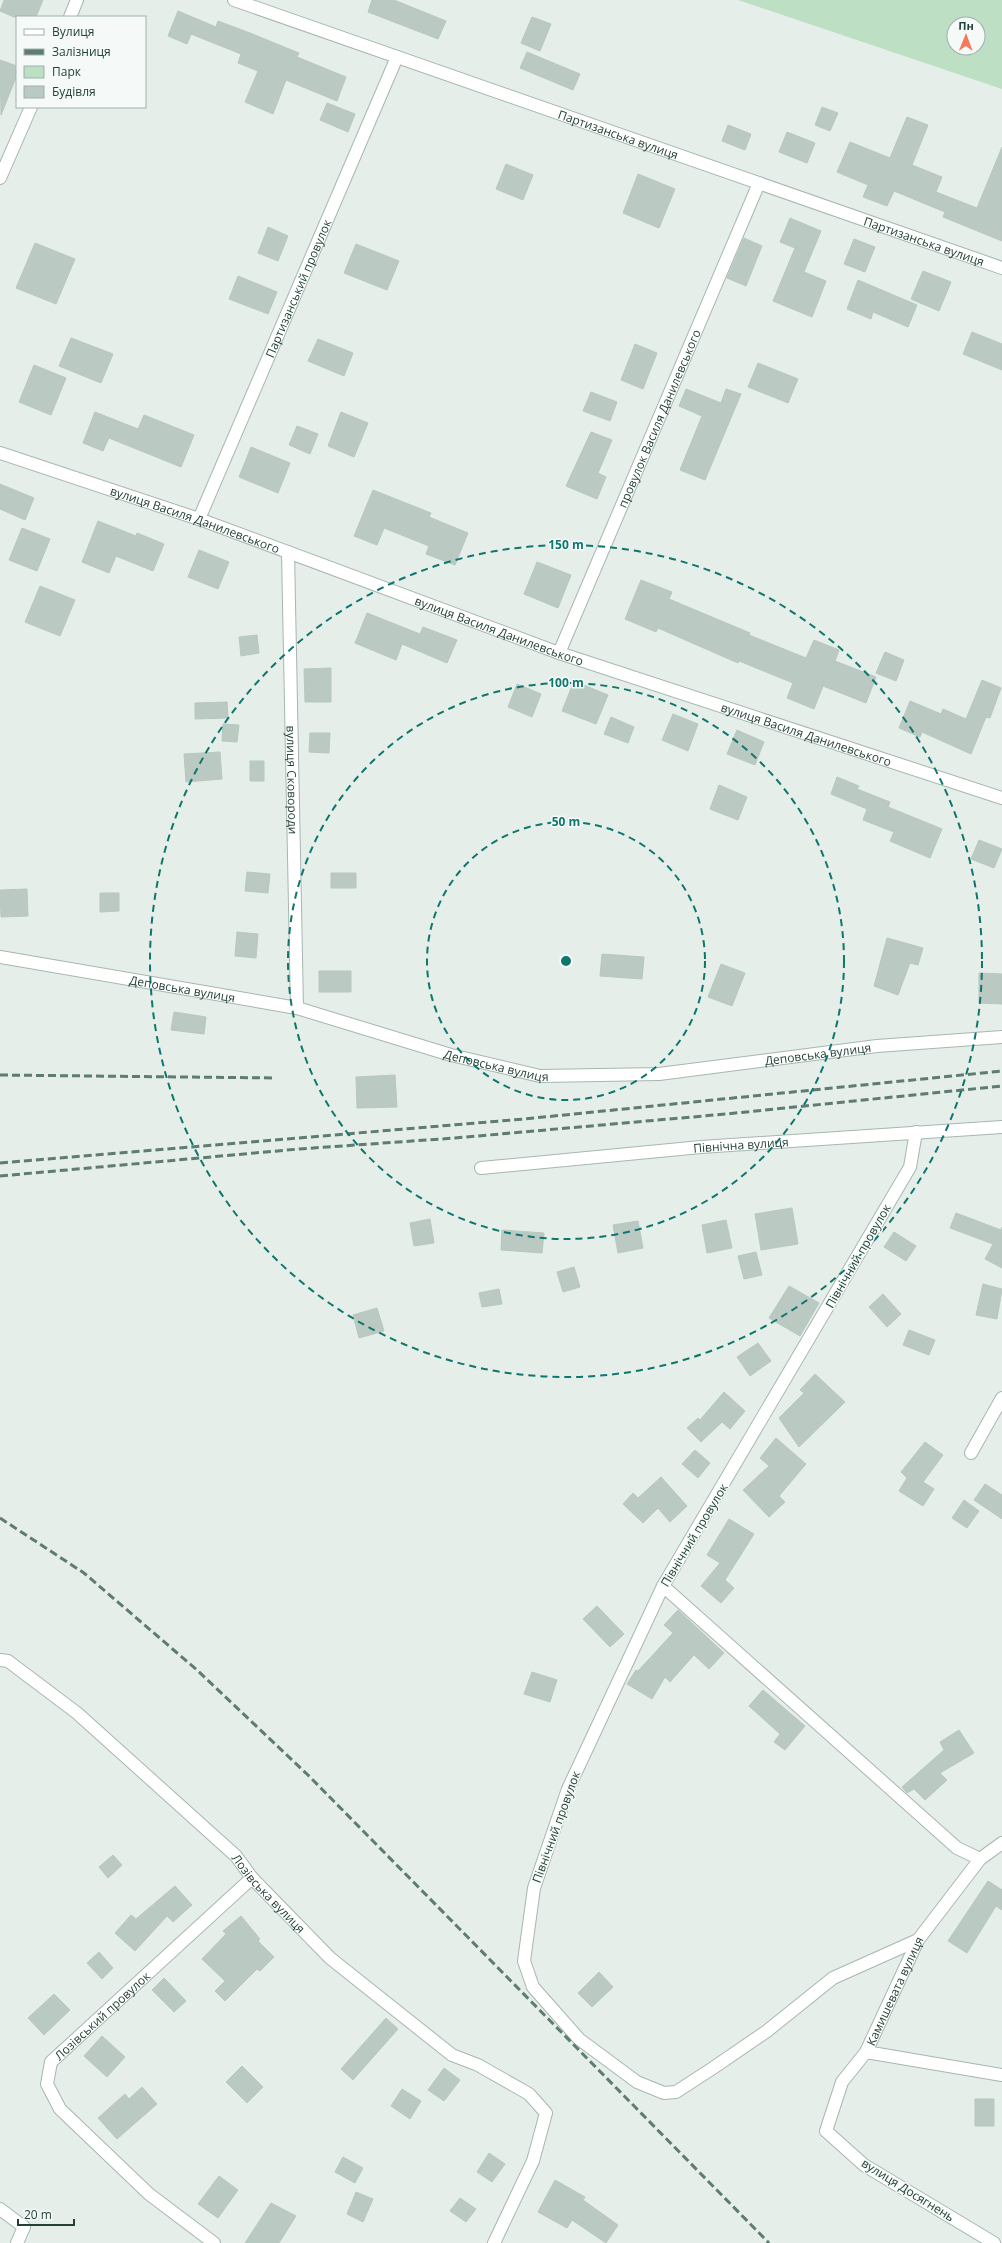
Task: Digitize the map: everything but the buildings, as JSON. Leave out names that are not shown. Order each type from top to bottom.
[{"type":"street","points":[[70,16],[77,0]]},
{"type":"street","name":"Партизанська вулиця","points":[[234,0],[1002,268]]},
{"type":"street","name":"Партизанський провулок","points":[[199,519],[398,57]]},
{"type":"street","points":[[0,178],[31,108]]},
{"type":"street","name":"провулок Василя Данилевського","points":[[559,653],[759,183]]},
{"type":"street","name":"вулиця Василя Данилевського","points":[[0,453],[199,519],[559,653],[1002,798]]},
{"type":"street","name":"вулиця Сковороди","points":[[288,552],[297,1008]]},
{"type":"street","name":"Деповська вулиця","points":[[0,957],[297,1008],[451,1055],[540,1076],[659,1074],[877,1046],[1002,1037]]},
{"type":"street","name":"Північна вулиця","points":[[481,1168],[702,1146],[1002,1127]]},
{"type":"street","name":"Північний провулок","points":[[916,1132],[910,1167],[662,1586],[568,1789],[534,1888],[524,1961],[533,1987],[579,2040],[637,2082],[664,2093],[676,2092],[713,2068],[767,2031],[833,1978],[918,1940]]},
{"type":"street","points":[[972,1453],[1002,1398]]},
{"type":"street","points":[[662,1586],[957,1848],[980,1859]]},
{"type":"street","name":"Лозівська вулиця","points":[[0,1660],[8,1662],[77,1713],[236,1856],[252,1878],[336,1963],[452,2055],[478,2064],[529,2094],[546,2113],[533,2161],[494,2243]]},
{"type":"street","name":"Камишевата вулиця","points":[[826,2131],[842,2082],[866,2052],[918,1940],[980,1859],[1002,1843]]},
{"type":"street","name":"Лозівський провулок","points":[[214,2243],[143,2188],[60,2109],[47,2084],[51,2062],[252,1878]]},
{"type":"street","points":[[866,2052],[1002,2075]]},
{"type":"street","name":"вулиця Досягнень","points":[[826,2131],[864,2164],[994,2243]]},
{"type":"street","points":[[0,2209],[24,2227],[17,2243]]},
{"type":"green space","points":[[738,0],[1002,0],[1002,89]]},
{"type":"railway","points":[[0,1163],[524,1119],[1002,1071]]},
{"type":"railway","points":[[0,1075],[276,1078]]},
{"type":"railway","points":[[0,1176],[299,1149],[455,1138],[726,1114],[1002,1086]]},
{"type":"railway","points":[[0,1518],[84,1573],[197,1670],[308,1775],[769,2243]]}]
